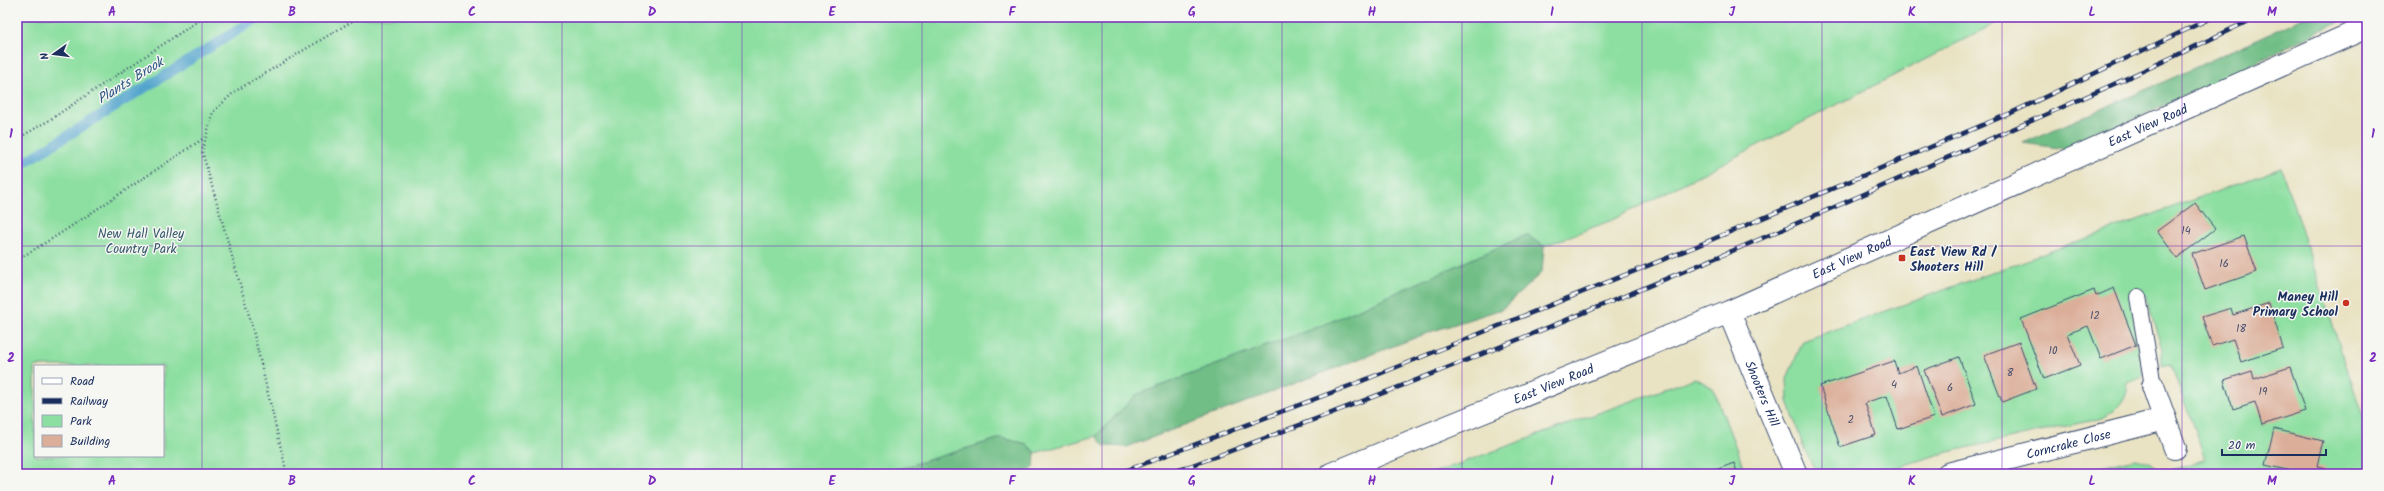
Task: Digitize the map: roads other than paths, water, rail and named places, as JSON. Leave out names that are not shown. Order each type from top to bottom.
[{"type":"street","name":"East View Road","points":[[1331,474],[1729,312],[2367,28]]},
{"type":"street","name":"Shooters Hill","points":[[1729,312],[1796,474]]},
{"type":"street","points":[[2153,386],[2175,448]]},
{"type":"street","name":"Corncrake Close","points":[[1948,474],[2165,419]]},
{"type":"lane","points":[[2138,297],[2153,386]]},
{"type":"waterway","name":"Plants Brook","points":[[17,167],[259,17]]},
{"type":"railway","points":[[1117,474],[1357,383],[1692,248],[2011,113],[2213,17]]},
{"type":"railway","points":[[1168,474],[1442,370],[1714,259],[2076,101],[2256,17]]},
{"type":"place","name":"East View Rd / Shooters Hill","points":[[1902,258]]},
{"type":"place","name":"Maney Hill Primary School","points":[[2346,303]]},
{"type":"park label","name":"New Hall Valley Country Park","points":[[141,240]]}]
